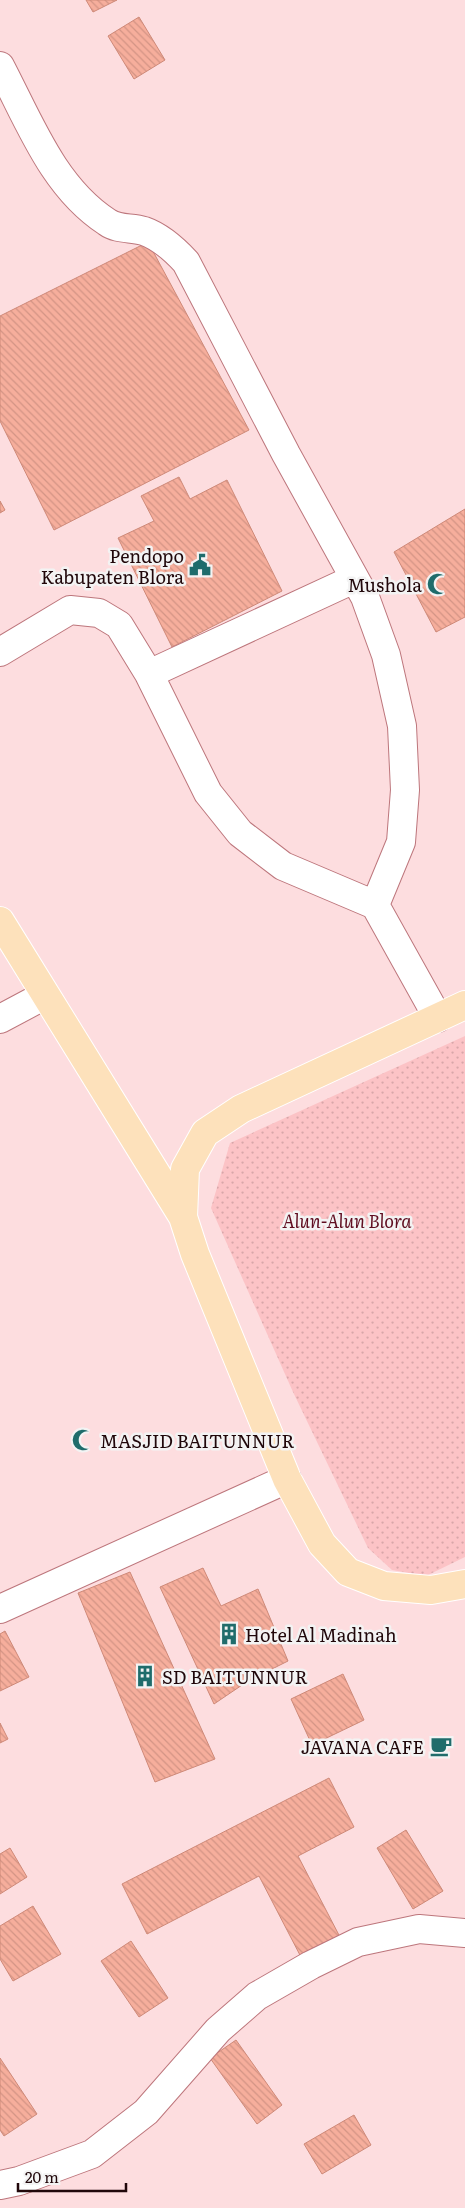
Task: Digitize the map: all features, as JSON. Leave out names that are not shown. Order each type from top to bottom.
[{"type":"main road","points":[[0,921],[183,1217],[195,1254],[287,1479],[322,1544],[348,1572],[384,1586],[430,1590],[465,1584]]},
{"type":"main road","points":[[183,1217],[185,1169],[205,1133],[241,1109],[465,1005]]},
{"type":"street","points":[[0,66],[58,175],[92,212],[114,226],[143,231],[164,241],[174,248],[186,262],[286,454],[365,596],[386,655],[402,726],[405,790],[401,842],[374,905]]},
{"type":"street","points":[[149,674],[354,579]]},
{"type":"street","points":[[0,652],[70,610],[99,613],[119,625],[149,674],[208,794],[240,833],[283,866],[374,905],[438,1018]]},
{"type":"street","points":[[0,1019],[45,996]]},
{"type":"street","points":[[0,1609],[287,1479]]},
{"type":"street","points":[[0,2185],[46,2172],[92,2154],[146,2112],[218,2030],[257,1996],[312,1966],[358,1942],[419,1929],[465,1933]]},
{"type":"green space","name":"Alun-Alun Blora","points":[[465,1036],[465,1557],[426,1576],[392,1570],[368,1548],[293,1392],[211,1208],[230,1143]]},
{"type":"building","points":[[86,0],[117,0],[93,12]]},
{"type":"building","points":[[139,17],[165,60],[134,79],[108,36]]},
{"type":"building","points":[[148,242],[249,430],[54,530],[0,421],[0,316]]},
{"type":"building","name":"Pendopo Kabupaten Blora","points":[[179,477],[190,499],[227,480],[282,591],[172,647],[118,538],[154,521],[141,496]]},
{"type":"building","points":[[0,501],[5,510],[0,513]]},
{"type":"building","name":"Mushola","points":[[465,509],[465,617],[436,632],[394,552]]},
{"type":"building","name":"Hotel Al Madinah","points":[[203,1568],[221,1606],[258,1589],[288,1661],[248,1681],[214,1704],[160,1587]]},
{"type":"building","name":"SD BAITUNNUR","points":[[130,1572],[215,1759],[155,1782],[78,1593]]},
{"type":"building","points":[[5,1631],[29,1677],[0,1691],[0,1634]]},
{"type":"building","points":[[343,1674],[364,1720],[312,1745],[291,1699]]},
{"type":"building","points":[[0,1723],[8,1739],[0,1743]]},
{"type":"building","points":[[329,1778],[354,1827],[298,1856],[341,1939],[302,1959],[259,1876],[147,1934],[122,1884]]},
{"type":"building","points":[[406,1830],[443,1891],[413,1909],[377,1848]]},
{"type":"building","points":[[10,1848],[27,1877],[0,1894],[0,1854]]},
{"type":"building","points":[[33,1906],[61,1954],[13,1981],[0,1959],[0,1926]]},
{"type":"building","points":[[131,1941],[168,1998],[139,2017],[101,1961]]},
{"type":"building","points":[[236,2040],[282,2105],[257,2124],[210,2058]]},
{"type":"building","points":[[0,2058],[37,2114],[4,2136],[0,2130]]},
{"type":"building","points":[[354,2115],[371,2145],[322,2174],[304,2144]]},
{"type":"place","name":"Pendopo Kabupaten Blora","points":[[200,565]]},
{"type":"place","name":"Mushola","points":[[438,584]]},
{"type":"place","name":"MASJID BAITUNNUR","points":[[83,1440]]},
{"type":"place","name":"Hotel Al Madinah","points":[[229,1634]]},
{"type":"place","name":"SD BAITUNNUR","points":[[145,1676]]},
{"type":"place","name":"JAVANA CAFE","points":[[441,1746]]}]
